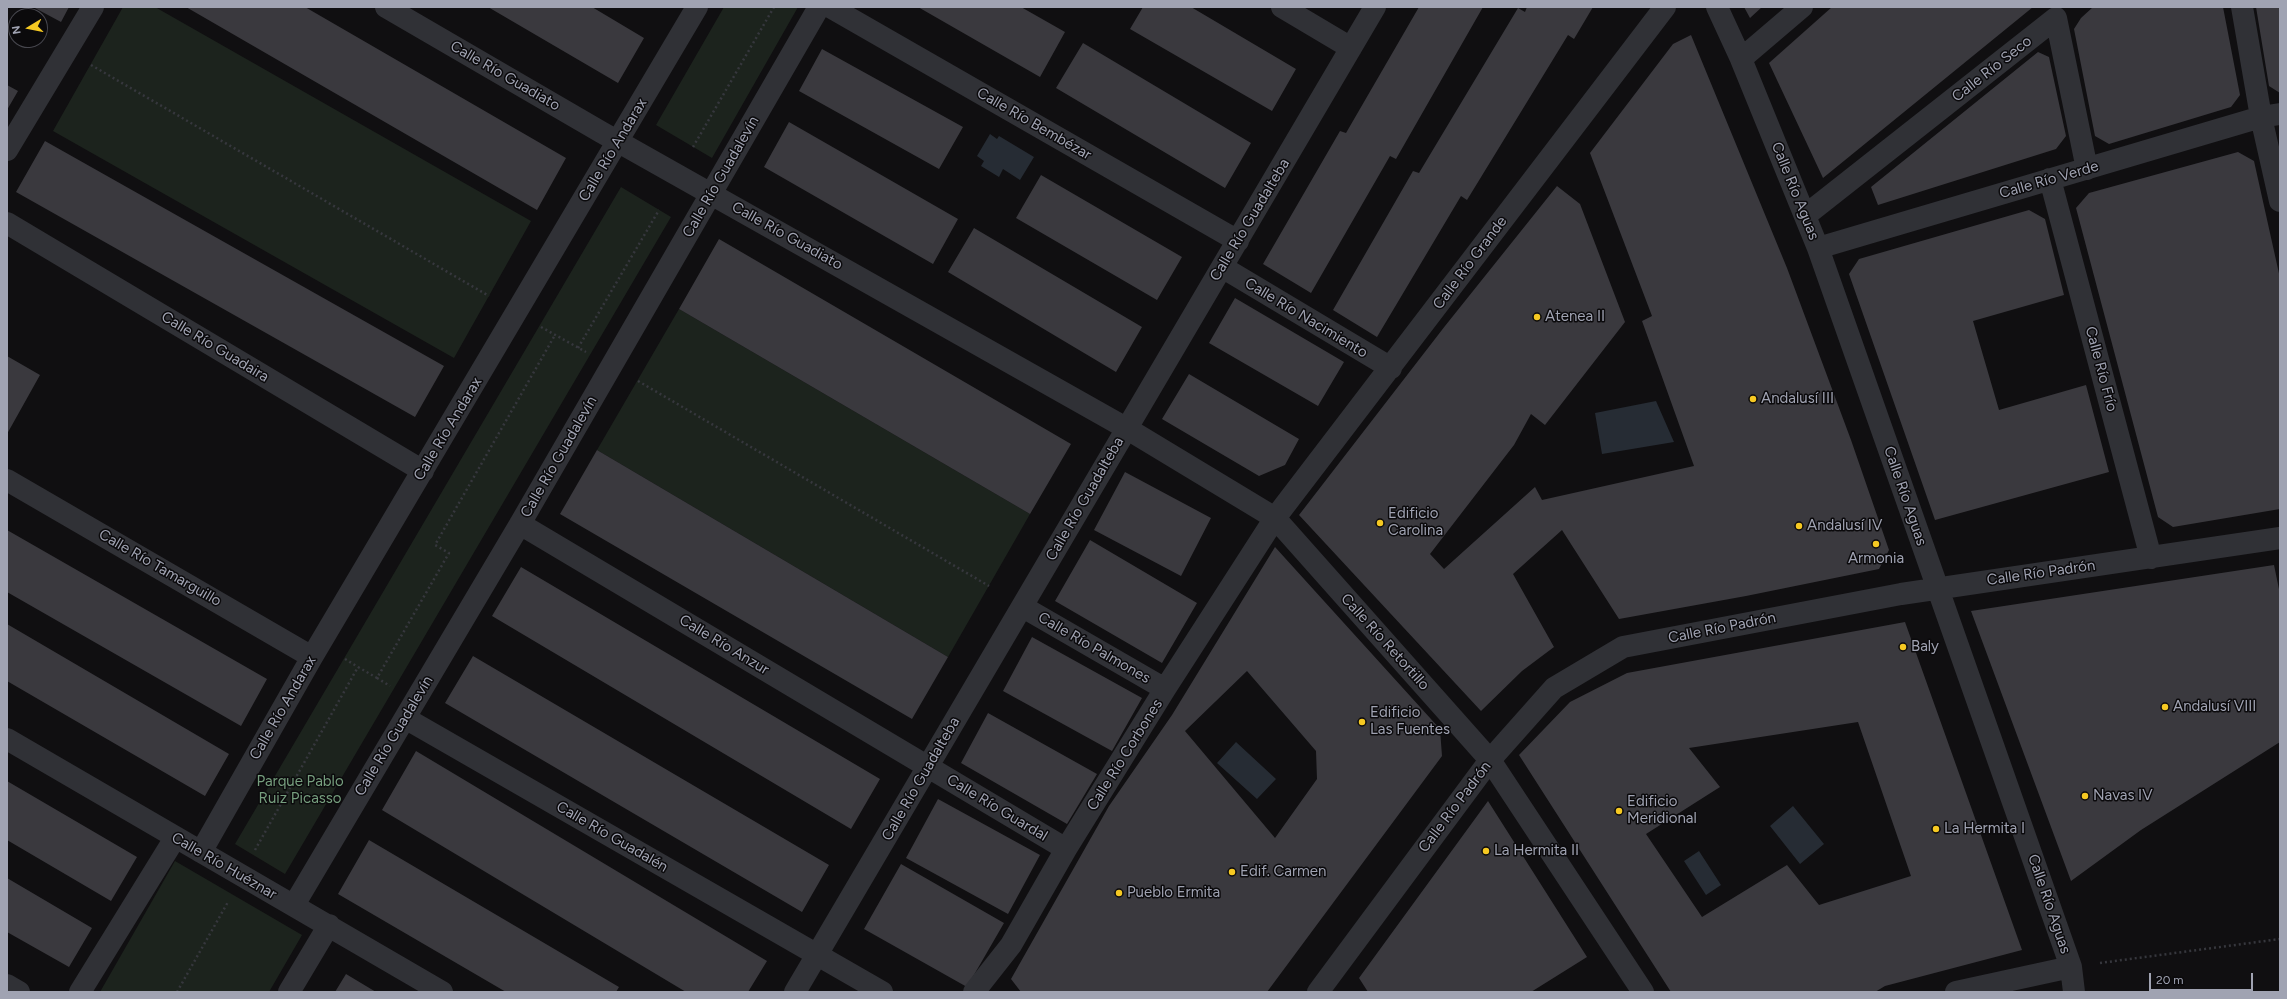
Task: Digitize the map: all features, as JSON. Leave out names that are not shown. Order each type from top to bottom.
[{"type":"street","points":[[7,150],[93,7]]},
{"type":"street","name":"Calle Río Guadiato","points":[[386,7],[617,141],[1126,428]]},
{"type":"street","name":"Calle Río Andarax","points":[[201,852],[312,657],[697,7]]},
{"type":"street","name":"Calle Río Guadalevín","points":[[294,905],[406,718],[713,194],[819,7]]},
{"type":"street","name":"Calle Río Bembézar","points":[[830,7],[1238,241]]},
{"type":"street","points":[[1282,7],[1351,48]]},
{"type":"street","name":"Calle Río Guadalteba","points":[[795,992],[1375,7]]},
{"type":"street","name":"Calle Río Grande","points":[[1275,518],[1665,7]]},
{"type":"street","name":"Calle Río Aguas","points":[[1717,7],[1741,60],[1806,215],[1818,248],[2071,967],[2074,992]]},
{"type":"street","points":[[1741,60],[1802,7]]},
{"type":"street","points":[[2242,7],[2270,116],[2280,201]]},
{"type":"street","name":"Calle Río Seco","points":[[1806,215],[2063,13],[2087,169]]},
{"type":"street","name":"Calle Río Verde","points":[[1818,248],[2270,116]]},
{"type":"street","name":"Calle Río Frío","points":[[2050,179],[2151,558]]},
{"type":"street","name":"Calle Río Guadaira","points":[[7,223],[423,471]]},
{"type":"street","name":"Calle Río Nacimiento","points":[[1222,267],[1390,368]]},
{"type":"street","name":"Calle Río Retortillo","points":[[1126,428],[1275,518],[1490,760],[1643,992]]},
{"type":"street","name":"Calle Río Tamarguillo","points":[[7,480],[312,657]]},
{"type":"street","name":"Calle Río Corbones","points":[[974,992],[1011,945],[1066,849],[1275,518]]},
{"type":"street","name":"Calle Río Anzur","points":[[520,524],[928,766]]},
{"type":"street","name":"Calle Río Padrón","points":[[1318,992],[1490,760],[1554,688],[1623,647],[1937,588],[2280,538]]},
{"type":"street","name":"Calle Río Palmones","points":[[1022,607],[1165,690]]},
{"type":"street","name":"Calle Río Guadalén","points":[[406,718],[882,992]]},
{"type":"street","name":"Calle Río Huéznar","points":[[7,739],[442,992]]},
{"type":"street","name":"Calle Río Guardal","points":[[928,766],[1066,849]]},
{"type":"street","points":[[80,992],[175,838]]},
{"type":"street","points":[[289,992],[329,925]]},
{"type":"street","points":[[1956,992],[2071,967]]},
{"type":"street","points":[[7,986],[19,992]]},
{"type":"path","points":[[692,147],[774,7]]},
{"type":"path","points":[[90,64],[489,296]]},
{"type":"path","points":[[578,348],[660,210]]},
{"type":"path","points":[[539,326],[590,355]]},
{"type":"path","points":[[377,678],[449,553],[435,545],[555,335]]},
{"type":"path","points":[[637,381],[989,586]]},
{"type":"path","points":[[344,659],[394,688]]},
{"type":"path","points":[[252,854],[358,668]]},
{"type":"path","points":[[177,992],[229,901]]},
{"type":"path","points":[[2071,967],[2280,939]]},
{"type":"green space","points":[[123,7],[155,7],[531,221],[454,358],[53,131]]},
{"type":"green space","points":[[724,7],[798,7],[712,158],[656,125]]},
{"type":"green space","name":"Parque Pablo Ruiz Picasso","points":[[621,187],[671,217],[285,874],[235,844]]},
{"type":"green space","points":[[679,309],[1030,514],[948,657],[597,450]]},
{"type":"green space","points":[[175,861],[302,935],[269,992],[100,992]]},
{"type":"shaded area","points":[[990,134],[997,139],[999,136],[1034,157],[1020,180],[1003,169],[999,177],[981,166],[984,161],[977,156]]},
{"type":"shaded area","points":[[1656,401],[1674,442],[1602,454],[1595,413]]},
{"type":"shaded area","points":[[1236,742],[1276,779],[1257,799],[1217,763]]},
{"type":"shaded area","points":[[1793,806],[1824,844],[1800,864],[1770,826]]},
{"type":"shaded area","points":[[1699,851],[1721,885],[1706,895],[1684,861]]},
{"type":"building","points":[[33,7],[69,7],[61,22],[48,15],[48,8]]},
{"type":"building","points":[[186,7],[305,7],[566,158],[537,210]]},
{"type":"building","points":[[488,7],[592,7],[644,38],[618,83]]},
{"type":"building","points":[[918,7],[1021,7],[1065,32],[1040,77]]},
{"type":"building","points":[[1143,7],[1191,7],[1296,69],[1272,111],[1130,29]]},
{"type":"building","points":[[1419,7],[1483,7],[1396,159],[1390,156],[1311,293],[1263,264],[1340,131],[1346,133]]},
{"type":"building","points":[[1527,7],[1593,7],[1574,39],[1568,35],[1467,200],[1461,196],[1377,337],[1333,310],[1413,171],[1419,173],[1518,8],[1525,12]]},
{"type":"building","points":[[1744,7],[1762,7],[1750,18]]},
{"type":"building","points":[[1832,7],[2033,7],[1823,178],[1769,63]]},
{"type":"building","points":[[2093,7],[2223,7],[2240,95],[2231,107],[2109,144],[2095,136],[2074,29],[2081,18]]},
{"type":"building","points":[[2256,7],[2280,7],[2280,93],[2269,86]]},
{"type":"building","points":[[1691,35],[1787,268],[1851,440],[1889,550],[1879,569],[1746,596],[1619,619],[1562,530],[1513,574],[1554,647],[1522,671],[1481,711],[1299,515],[1445,326],[1557,186],[1580,204],[1625,322],[1545,425],[1531,414],[1514,445],[1430,554],[1444,569],[1535,487],[1542,500],[1694,466],[1642,321],[1652,316],[1590,153],[1673,44]]},
{"type":"building","points":[[1083,43],[1251,143],[1225,188],[1056,88]]},
{"type":"building","points":[[822,49],[963,127],[939,169],[799,91]]},
{"type":"building","points":[[2038,52],[2049,57],[2066,136],[2056,149],[1878,205],[1871,187]]},
{"type":"building","points":[[7,85],[18,91],[7,110]]},
{"type":"building","points":[[789,122],[958,219],[933,264],[764,167]]},
{"type":"building","points":[[45,141],[444,366],[415,417],[16,192]]},
{"type":"building","points":[[2238,152],[2254,161],[2280,278],[2280,509],[2173,527],[2158,517],[2076,208],[2089,193]]},
{"type":"building","points":[[1041,175],[1182,257],[1157,300],[1016,218]]},
{"type":"building","points":[[2029,210],[2045,219],[2064,295],[1973,321],[1999,410],[2086,385],[2109,472],[1935,520],[1849,274],[1859,259]]},
{"type":"building","points":[[974,228],[1142,327],[1116,372],[948,272]]},
{"type":"building","points":[[719,239],[1071,444],[1030,514],[679,309]]},
{"type":"building","points":[[1235,298],[1344,362],[1318,406],[1209,343]]},
{"type":"building","points":[[7,356],[40,375],[7,434]]},
{"type":"building","points":[[1189,374],[1299,439],[1285,465],[1259,476],[1162,419]]},
{"type":"building","points":[[597,450],[948,657],[912,719],[560,514]]},
{"type":"building","points":[[1125,472],[1211,518],[1181,576],[1094,530]]},
{"type":"building","points":[[7,530],[267,679],[241,726],[7,592]]},
{"type":"building","points":[[1090,540],[1197,603],[1162,663],[1055,601]]},
{"type":"building","points":[[1275,547],[1440,729],[1442,756],[1267,992],[1021,992],[1011,979],[1109,806],[1172,715]],"holes":[[[1247,671],[1316,751],[1317,779],[1275,838],[1185,731]]]},
{"type":"building","points":[[2274,565],[2280,594],[2280,742],[2141,830],[2071,881],[1971,611]]},
{"type":"building","points":[[521,567],[880,779],[851,829],[492,616]]},
{"type":"building","points":[[1905,622],[2022,950],[1885,986],[1875,992],[1671,992],[1519,755],[1570,702],[1627,673]],"holes":[[[1858,722],[1911,876],[1819,905],[1787,865],[1702,917],[1646,834],[1720,787],[1689,748]]]},
{"type":"building","points":[[7,624],[229,754],[205,796],[7,681]]},
{"type":"building","points":[[1032,637],[1142,698],[1112,751],[1003,691]]},
{"type":"building","points":[[473,656],[829,865],[802,912],[445,703]]},
{"type":"building","points":[[988,713],[1097,774],[1067,824],[961,763]]},
{"type":"building","points":[[416,751],[767,961],[748,992],[686,992],[382,810]]},
{"type":"building","points":[[7,781],[137,857],[111,901],[7,840]]},
{"type":"building","points":[[938,799],[1040,855],[1008,914],[906,858]]},
{"type":"building","name":"La Hermita II","points":[[1488,801],[1587,957],[1531,992],[1368,992],[1359,978]]},
{"type":"building","points":[[369,840],[619,987],[616,992],[506,992],[338,894]]},
{"type":"building","points":[[901,864],[1004,923],[967,987],[864,929]]},
{"type":"building","points":[[7,878],[92,928],[69,967],[7,932]]},
{"type":"building","points":[[346,974],[376,992],[335,992]]},
{"type":"place","name":"Atenea II","points":[[1537,317]]},
{"type":"place","name":"Andalusí III","points":[[1753,399]]},
{"type":"place","name":"Edificio Carolina","points":[[1380,523]]},
{"type":"place","name":"Andalusí IV","points":[[1799,526]]},
{"type":"place","name":"Armonia","points":[[1876,544]]},
{"type":"place","name":"Baly","points":[[1903,647]]},
{"type":"place","name":"Andalusí VIII","points":[[2165,707]]},
{"type":"place","name":"Edificio Las Fuentes","points":[[1362,722]]},
{"type":"place","name":"Navas IV","points":[[2085,796]]},
{"type":"place","name":"Edificio Meridional","points":[[1619,811]]},
{"type":"place","name":"La Hermita I","points":[[1936,829]]},
{"type":"place","name":"La Hermita II","points":[[1486,851]]},
{"type":"place","name":"Edif. Carmen","points":[[1232,872]]},
{"type":"place","name":"Pueblo Ermita","points":[[1119,893]]}]
